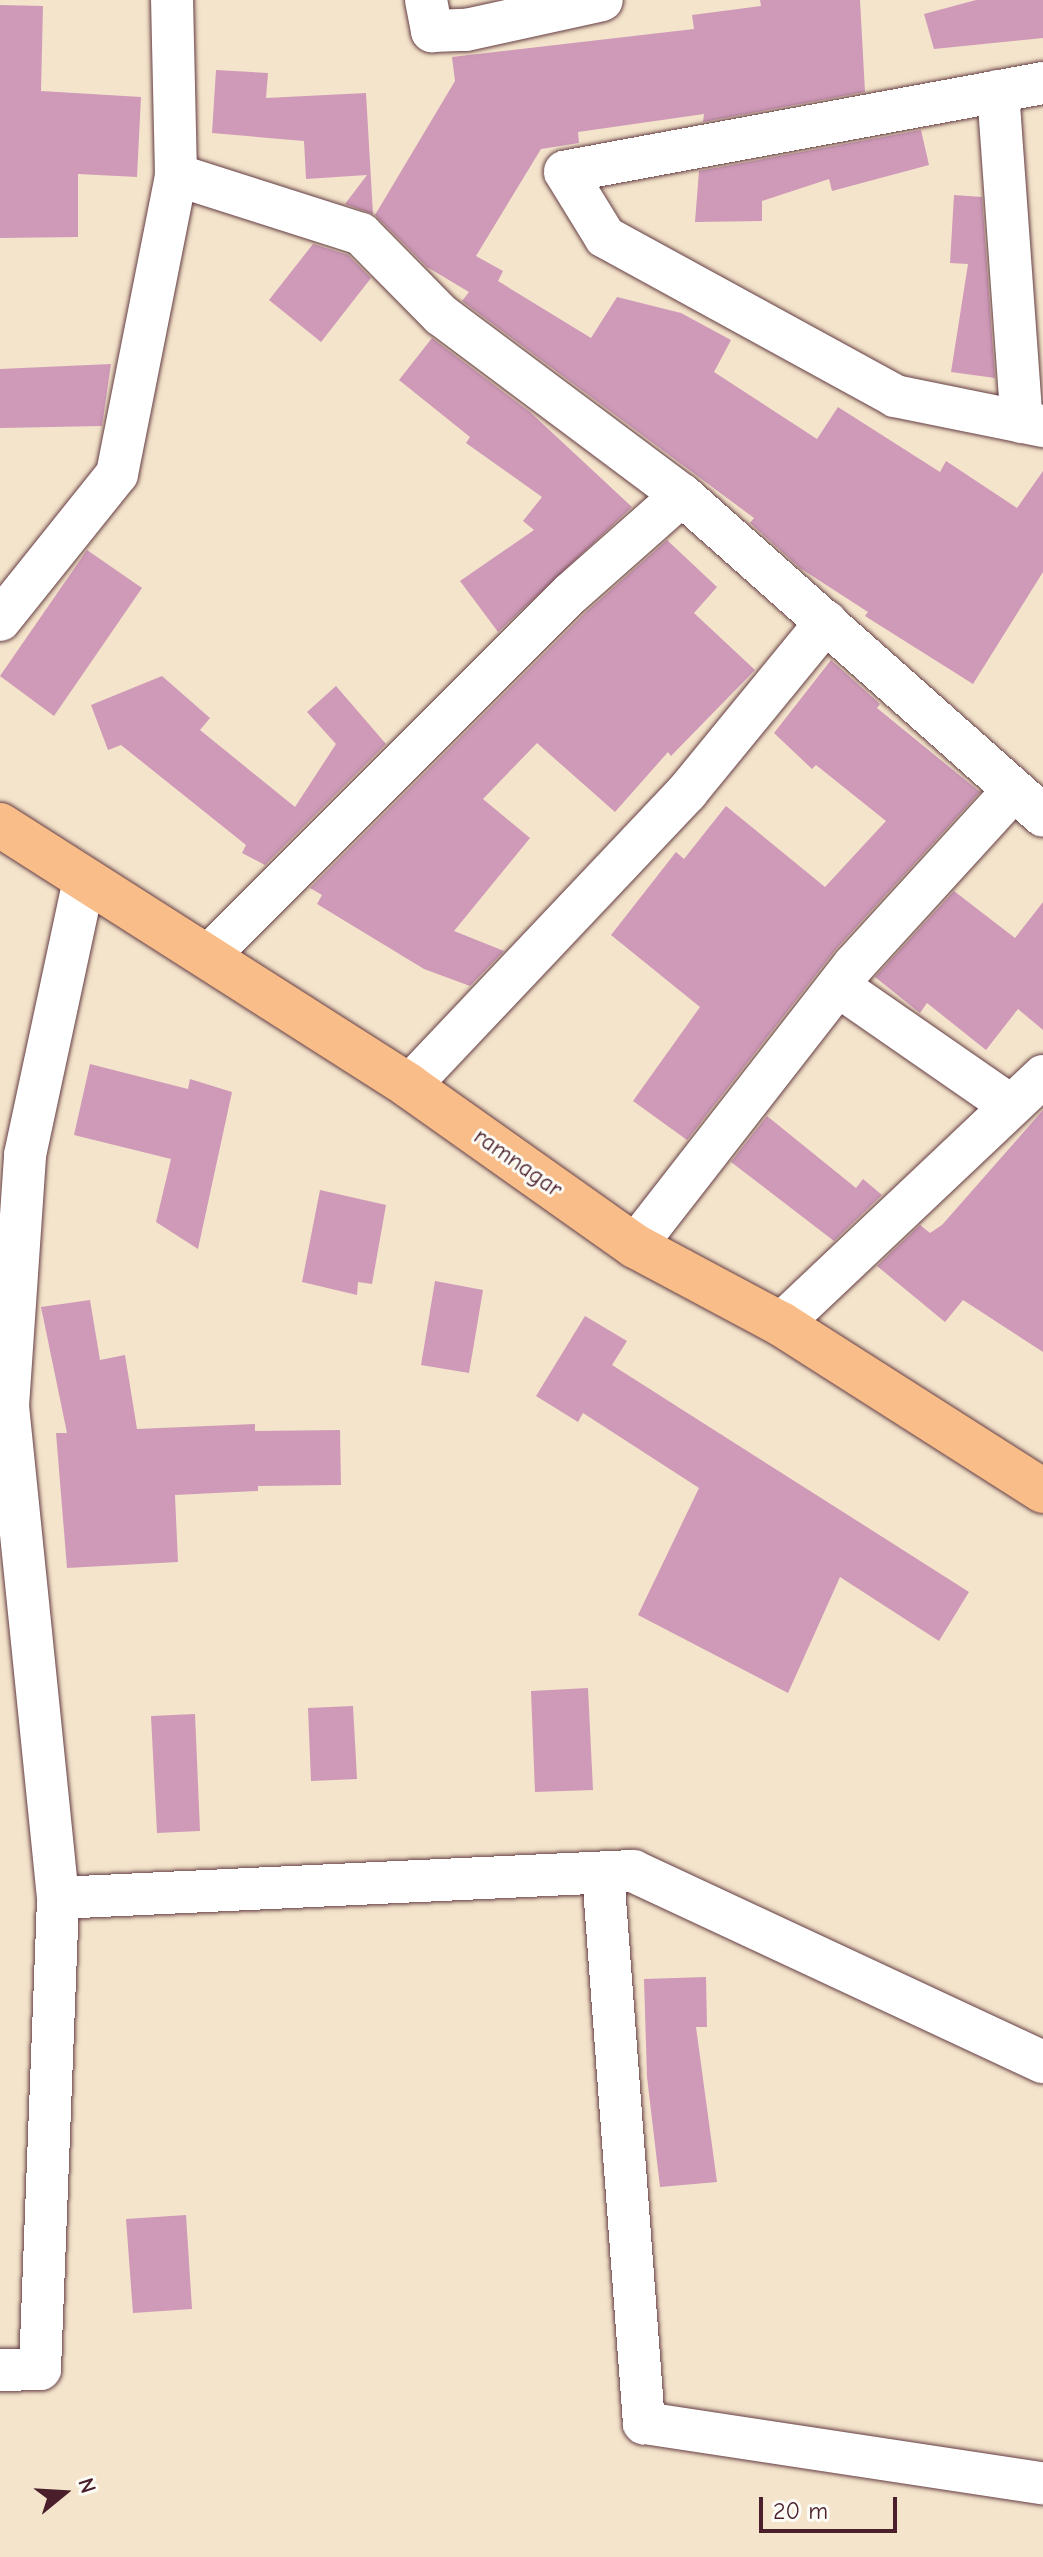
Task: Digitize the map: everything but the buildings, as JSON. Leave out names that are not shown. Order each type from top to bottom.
[{"type":"main road","name":"ramnagar","points":[[0,825],[409,1086],[635,1246],[781,1324],[1043,1491]]},
{"type":"street","points":[[0,620],[117,474],[176,175],[172,0]]},
{"type":"street","points":[[426,0],[432,31],[466,30],[602,0]]},
{"type":"street","points":[[998,91],[1033,424],[895,396],[605,237],[565,172],[998,91],[1043,83]]},
{"type":"street","points":[[176,175],[361,234],[441,315],[682,495],[1028,803],[838,986],[635,1246]]},
{"type":"street","points":[[207,957],[570,594],[682,495]]},
{"type":"street","points":[[409,1086],[687,792],[826,622]]},
{"type":"street","points":[[0,2370],[40,2369],[58,1898],[8,1406],[25,1155],[84,879]]},
{"type":"street","points":[[838,986],[1010,1105]]},
{"type":"street","points":[[781,1324],[1043,1076]]},
{"type":"street","points":[[58,1898],[633,1871],[1043,2062]]},
{"type":"street","points":[[603,1873],[644,2423],[1043,2483]]}]
